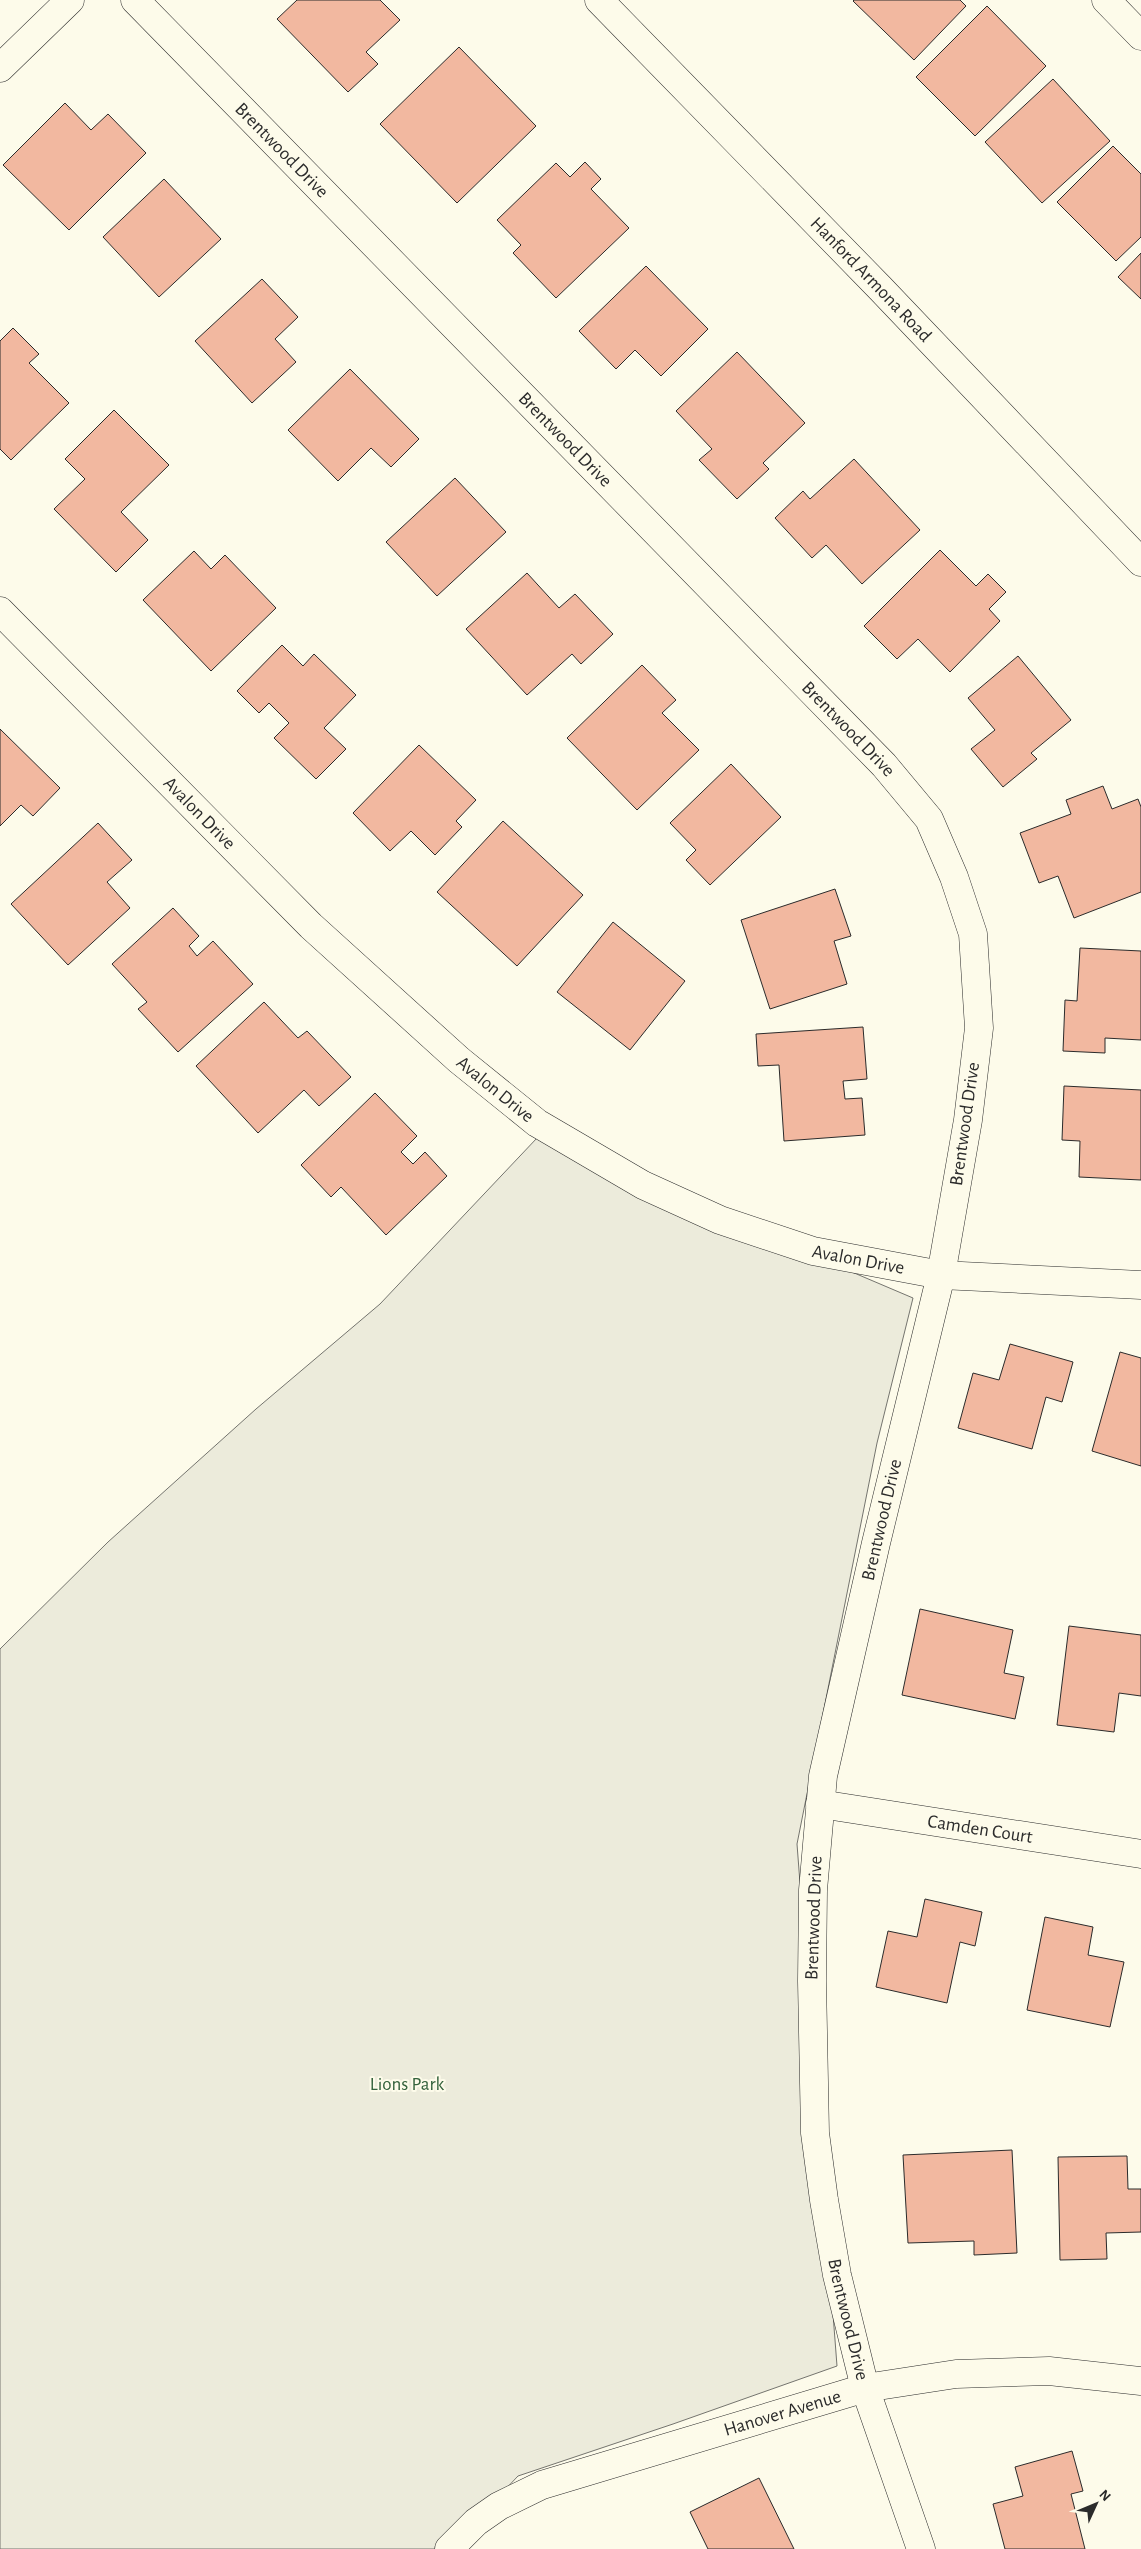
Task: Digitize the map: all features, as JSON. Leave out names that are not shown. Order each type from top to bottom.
[{"type":"street","points":[[0,68],[70,0]]},
{"type":"street","name":"Brentwood Drive","points":[[134,0],[877,758],[929,819],[954,877],[974,934],[979,1028],[968,1120],[941,1275],[874,1552],[823,1776],[812,1917],[816,2133],[837,2275],[866,2388],[920,2549]]},
{"type":"street","name":"Hanford Armona Road","points":[[599,0],[873,281],[1141,562]]},
{"type":"street","points":[[1106,0],[1141,36]]},
{"type":"street","name":"Avalon Drive","points":[[0,611],[311,926],[459,1060],[537,1123],[643,1185],[720,1220],[813,1251],[941,1275],[1141,1285]]},
{"type":"street","name":"Camden Court","points":[[820,1804],[1141,1854]]},
{"type":"street","name":"Hanover Avenue","points":[[449,2549],[476,2522],[499,2506],[542,2485],[866,2388],[956,2374],[1049,2371],[1141,2381]]},
{"type":"green space","name":"Lions Park","points":[[537,1138],[913,1298],[877,1443],[797,1844],[837,2366],[518,2476],[449,2549],[0,2549],[0,1649],[108,1542],[256,1409],[380,1304]]},
{"type":"building","points":[[297,0],[380,0],[400,20],[366,52],[378,64],[348,92],[277,19]]},
{"type":"building","points":[[854,0],[960,0],[966,6],[914,60]]},
{"type":"building","points":[[987,6],[1046,66],[975,136],[916,77]]},
{"type":"building","points":[[459,47],[536,126],[457,203],[380,124]]},
{"type":"building","points":[[1053,79],[1110,141],[1042,203],[985,142]]},
{"type":"building","points":[[65,103],[91,130],[108,114],[146,153],[69,230],[3,165]]},
{"type":"building","points":[[1113,146],[1141,174],[1141,237],[1116,261],[1057,202]]},
{"type":"building","points":[[585,162],[601,179],[591,189],[629,228],[556,298],[513,253],[521,245],[497,220],[556,163],[570,177]]},
{"type":"building","points":[[164,179],[221,239],[159,297],[103,237]]},
{"type":"building","points":[[1141,253],[1141,299],[1118,277]]},
{"type":"building","points":[[646,266],[708,329],[661,376],[635,350],[616,369],[579,331]]},
{"type":"building","points":[[262,279],[298,317],[275,339],[296,362],[252,403],[195,341]]},
{"type":"building","points":[[13,328],[39,354],[29,363],[69,403],[11,460],[0,449],[0,341]]},
{"type":"building","points":[[737,352],[805,423],[763,463],[769,469],[737,499],[699,460],[712,449],[676,411]]},
{"type":"building","points":[[350,369],[419,439],[391,467],[371,448],[338,481],[288,430]]},
{"type":"building","points":[[114,410],[169,465],[121,512],[148,540],[116,572],[54,509],[85,479],[65,459]]},
{"type":"building","points":[[854,459],[920,530],[862,584],[826,545],[812,558],[775,518],[803,491],[810,499]]},
{"type":"building","points":[[455,478],[506,532],[437,596],[386,542]]},
{"type":"building","points":[[940,550],[976,586],[988,574],[1006,592],[989,609],[1000,621],[950,672],[918,639],[897,659],[864,626]]},
{"type":"building","points":[[194,551],[211,569],[225,555],[276,608],[211,671],[143,600]]},
{"type":"building","points":[[527,573],[559,608],[575,594],[613,634],[581,664],[572,654],[527,695],[466,629]]},
{"type":"building","points":[[282,645],[303,666],[314,654],[356,695],[324,728],[346,749],[316,779],[274,738],[289,723],[269,703],[259,713],[237,691]]},
{"type":"building","points":[[1018,656],[1071,720],[1031,753],[1037,759],[1003,787],[971,749],[995,730],[968,698]]},
{"type":"building","points":[[642,665],[676,700],[662,713],[699,750],[637,810],[567,738]]},
{"type":"building","points":[[0,729],[60,788],[33,816],[21,805],[0,826]]},
{"type":"building","points":[[419,745],[476,800],[456,821],[462,827],[435,855],[411,831],[390,851],[353,813]]},
{"type":"building","points":[[731,764],[781,817],[710,885],[686,860],[696,850],[670,823]]},
{"type":"building","points":[[1103,786],[1112,809],[1138,799],[1141,807],[1141,892],[1074,918],[1058,876],[1039,883],[1020,833],[1071,814],[1066,800]]},
{"type":"building","points":[[503,821],[583,895],[517,966],[437,892]]},
{"type":"building","points":[[98,823],[132,860],[107,882],[130,908],[68,965],[11,904]]},
{"type":"building","points":[[835,889],[851,936],[834,941],[847,984],[770,1009],[741,920]]},
{"type":"building","points":[[173,908],[199,936],[189,946],[197,956],[213,941],[253,984],[178,1052],[138,1009],[147,1002],[112,964]]},
{"type":"building","points":[[613,922],[685,981],[630,1050],[557,992]]},
{"type":"building","points":[[1080,948],[1141,951],[1141,1040],[1105,1038],[1105,1053],[1063,1051],[1065,1000],[1077,1001]]},
{"type":"building","points":[[264,1002],[298,1038],[307,1031],[351,1077],[319,1106],[304,1090],[258,1133],[196,1066]]},
{"type":"building","points":[[863,1027],[867,1079],[843,1081],[845,1099],[862,1098],[865,1135],[784,1141],[779,1065],[758,1066],[756,1034]]},
{"type":"building","points":[[1064,1086],[1141,1090],[1141,1180],[1079,1177],[1080,1141],[1062,1140]]},
{"type":"building","points":[[375,1093],[417,1136],[401,1152],[413,1164],[425,1152],[447,1176],[386,1235],[341,1187],[331,1197],[301,1165]]},
{"type":"building","points":[[1010,1344],[1073,1362],[1062,1402],[1046,1397],[1032,1449],[958,1428],[973,1373],[999,1380]]},
{"type":"building","points":[[1120,1352],[1141,1358],[1141,1466],[1092,1451]]},
{"type":"building","points":[[920,1609],[1013,1630],[1004,1673],[1024,1677],[1015,1719],[902,1695]]},
{"type":"building","points":[[1069,1626],[1141,1635],[1141,1696],[1119,1693],[1114,1732],[1057,1725]]},
{"type":"building","points":[[925,1899],[982,1912],[975,1946],[960,1942],[947,2003],[876,1987],[888,1931],[917,1937]]},
{"type":"building","points":[[1045,1917],[1093,1927],[1088,1955],[1124,1962],[1110,2027],[1027,2010]]},
{"type":"building","points":[[1012,2150],[1017,2253],[974,2255],[974,2241],[908,2243],[903,2155]]},
{"type":"building","points":[[1127,2156],[1128,2189],[1141,2189],[1141,2232],[1106,2233],[1107,2259],[1060,2260],[1058,2157]]},
{"type":"building","points":[[1072,2451],[1083,2491],[1071,2494],[1085,2549],[1005,2549],[993,2504],[1023,2496],[1015,2467]]},
{"type":"building","points":[[759,2478],[794,2549],[708,2549],[690,2512]]}]
